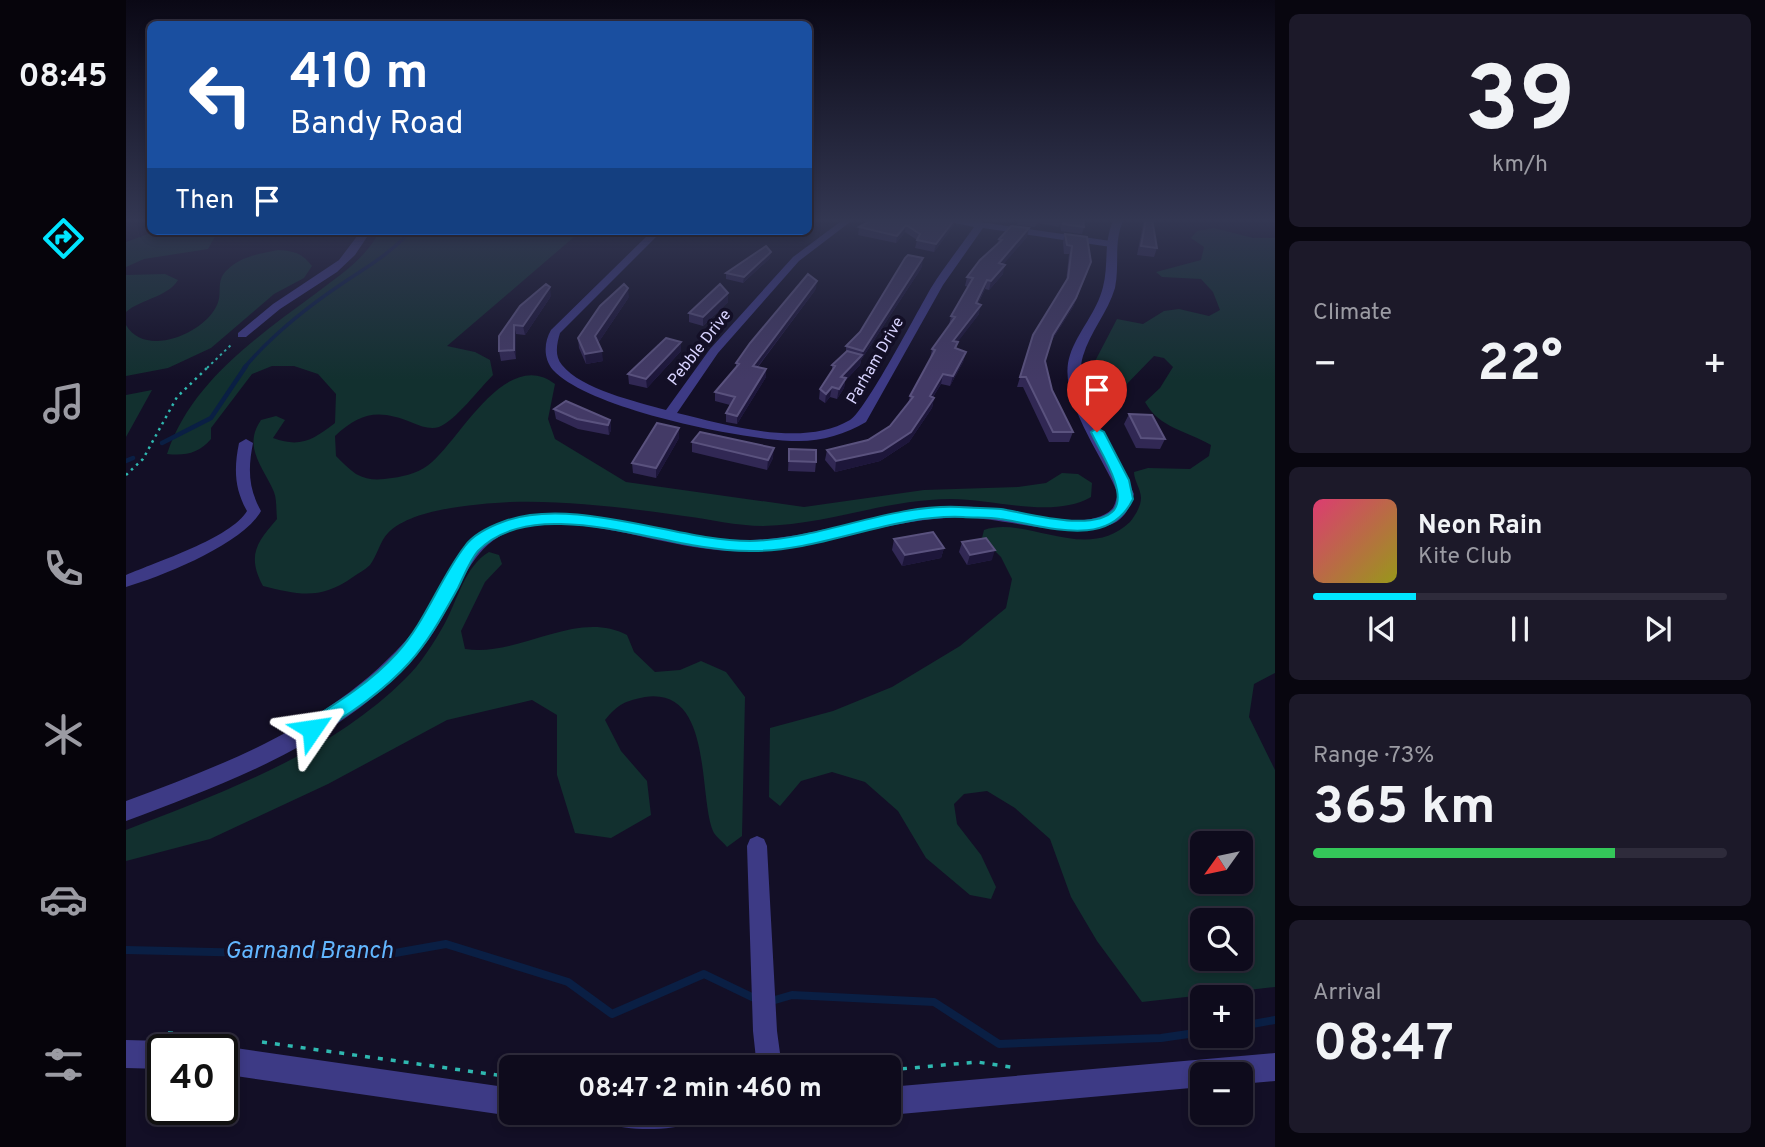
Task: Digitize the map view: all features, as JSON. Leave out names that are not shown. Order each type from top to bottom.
[{"type":"street","points":[[242,335],[273,309],[331,273]]},
{"type":"street","name":"Parham Drive","points":[[614,273],[560,325],[552,340],[551,350],[557,368],[576,384],[612,400],[786,437],[820,435],[852,425],[867,411],[947,273]]},
{"type":"street","name":"Pebble Drive","points":[[670,414],[714,351],[784,273]]},
{"type":"street","points":[[126,811],[264,753],[327,720],[358,699],[403,658],[422,635],[471,548],[495,530],[511,524],[562,519],[749,546],[791,542],[879,521],[951,512],[999,514],[1051,524],[1087,526],[1111,519],[1119,512],[1126,494],[1085,409],[1074,374],[1079,351],[1097,320],[1109,287],[1110,273]]},
{"type":"street","points":[[126,580],[221,540],[249,524],[254,511],[244,496],[240,473],[246,443]]},
{"type":"street","points":[[757,846],[768,1055]]},
{"type":"street","points":[[126,1054],[147,1055]]},
{"type":"street","points":[[238,1062],[499,1100]]},
{"type":"street","points":[[901,1100],[1275,1067]]},
{"type":"path","points":[[126,475],[143,459],[177,397],[242,335]]},
{"type":"green space","points":[[308,273],[304,278],[274,294],[211,348],[168,368],[126,376],[126,325],[135,335],[146,340],[160,341],[188,333],[210,316],[217,305],[223,274]]},
{"type":"green space","points":[[343,273],[533,273],[447,346],[475,352],[490,360],[493,375],[445,424],[432,428],[390,416],[371,415],[353,422],[335,436],[336,456],[356,474],[365,478],[388,479],[408,475],[423,468],[444,450],[486,400],[503,386],[520,377],[537,376],[555,384],[548,419],[555,439],[626,482],[804,507],[924,490],[1018,487],[1046,483],[1062,473],[1078,474],[1092,483],[1091,497],[1059,507],[951,499],[927,500],[787,525],[763,526],[576,503],[481,504],[429,513],[399,525],[385,536],[370,565],[331,589],[310,594],[263,586],[255,566],[256,550],[277,519],[274,492],[254,448],[256,430],[261,420],[276,416],[285,420],[273,438],[299,442],[313,438],[335,423],[336,394],[318,374],[294,366],[272,366],[252,374],[211,428],[211,439],[202,448],[192,452],[167,454],[192,405],[228,363]]},
{"type":"green space","points":[[1157,273],[1275,273],[1275,673],[1254,684],[1249,717],[1275,770],[1275,987],[1253,989],[1253,985],[1190,985],[1190,997],[1142,1002],[1097,941],[1071,897],[1050,839],[1015,808],[987,791],[964,794],[954,804],[957,824],[981,855],[996,887],[991,899],[970,895],[926,858],[898,811],[865,782],[832,772],[801,781],[780,806],[769,797],[770,728],[833,711],[892,687],[960,646],[1006,608],[1012,579],[1001,557],[982,538],[984,530],[1019,528],[1076,539],[1095,539],[1113,534],[1130,522],[1140,504],[1141,495],[1134,472],[1148,468],[1190,469],[1209,456],[1211,445],[1158,418],[1145,402],[1160,388],[1173,367],[1164,358],[1154,356],[1121,390],[1096,397],[1092,367],[1117,319],[1143,324],[1164,311],[1179,309],[1209,316],[1220,310],[1213,292],[1201,279],[1162,277]]},
{"type":"green space","points":[[165,274],[178,280],[174,286],[126,312],[126,275]]},
{"type":"green space","points":[[152,390],[126,437],[126,395]]},
{"type":"green space","points":[[489,552],[499,555],[502,564],[485,582],[461,631],[465,649],[505,647],[567,630],[608,628],[627,635],[634,652],[655,672],[680,670],[701,661],[726,672],[745,697],[742,836],[727,847],[713,831],[699,746],[692,725],[682,709],[667,698],[645,697],[622,704],[605,720],[621,751],[647,781],[651,815],[611,838],[575,833],[557,775],[557,715],[532,700],[447,720],[328,784],[210,839],[126,861],[126,830],[237,785],[310,750],[376,705],[422,660],[445,623],[468,574]]},
{"type":"building","points":[[727,273],[749,273],[744,277]]},
{"type":"building","points":[[896,273],[914,273],[863,351],[846,346],[860,332]]},
{"type":"building","points":[[970,273],[998,273],[991,281],[987,280],[976,303],[981,305],[953,341],[958,342],[955,348],[966,352],[953,376],[943,374],[930,396],[934,398],[911,432],[882,451],[836,461],[827,450],[868,440],[890,426],[913,397],[910,396],[935,350],[932,349],[955,317],[951,316],[973,278],[967,277]]},
{"type":"building","points":[[1069,273],[1087,273],[1076,298],[1053,335],[1045,361],[1052,390],[1073,432],[1053,432],[1026,377],[1020,377],[1033,335],[1068,278]]},
{"type":"building","points":[[808,274],[817,281],[753,366],[766,369],[737,416],[726,413],[735,397],[715,392],[739,364],[736,363],[750,343]]},
{"type":"building","points":[[546,284],[550,287],[523,326],[514,325],[514,350],[499,351],[499,336],[520,306]]},
{"type":"building","points":[[624,284],[628,288],[595,336],[602,351],[585,354],[578,338],[600,306]]},
{"type":"building","points":[[720,284],[728,293],[703,317],[689,313]]},
{"type":"building","points":[[666,338],[681,342],[646,379],[628,374]]},
{"type":"building","points":[[847,351],[862,355],[841,377],[846,378],[839,389],[832,387],[826,394],[820,389],[835,366],[832,365]]},
{"type":"building","points":[[566,401],[610,420],[608,425],[577,419],[554,409]]},
{"type":"building","points":[[1129,414],[1152,415],[1165,439],[1141,438]]},
{"type":"building","points":[[657,423],[679,428],[656,468],[632,463]]},
{"type":"building","points":[[700,432],[774,448],[768,460],[692,442]]},
{"type":"building","points":[[789,449],[816,450],[816,462],[789,461]]},
{"type":"building","points":[[933,532],[944,548],[905,555],[894,539]]},
{"type":"building","points":[[986,538],[995,550],[970,555],[962,542]]},
{"type":"waterway","points":[[244,368],[290,322],[359,273]]},
{"type":"waterway","points":[[162,443],[211,418],[246,366]]},
{"type":"waterway","points":[[126,461],[133,458]]},
{"type":"waterway","name":"Garnand Branch","points":[[126,950],[378,956],[446,944],[568,982],[612,1014],[704,974],[756,999]]},
{"type":"waterway","name":"Garnand Branch","points":[[768,1002],[792,995],[934,1002],[999,1044],[1161,1038],[1190,1034]]},
{"type":"waterway","name":"Garnand Branch","points":[[1253,1024],[1275,1020]]},
{"type":"route","points":[[312,729],[358,699],[403,658],[437,611],[463,559],[471,548],[495,530],[527,520],[562,519],[725,545],[749,546],[791,542],[879,521],[951,512],[999,514],[1051,524],[1087,526],[1111,519],[1124,506],[1126,499],[1122,480],[1097,432]]}]
